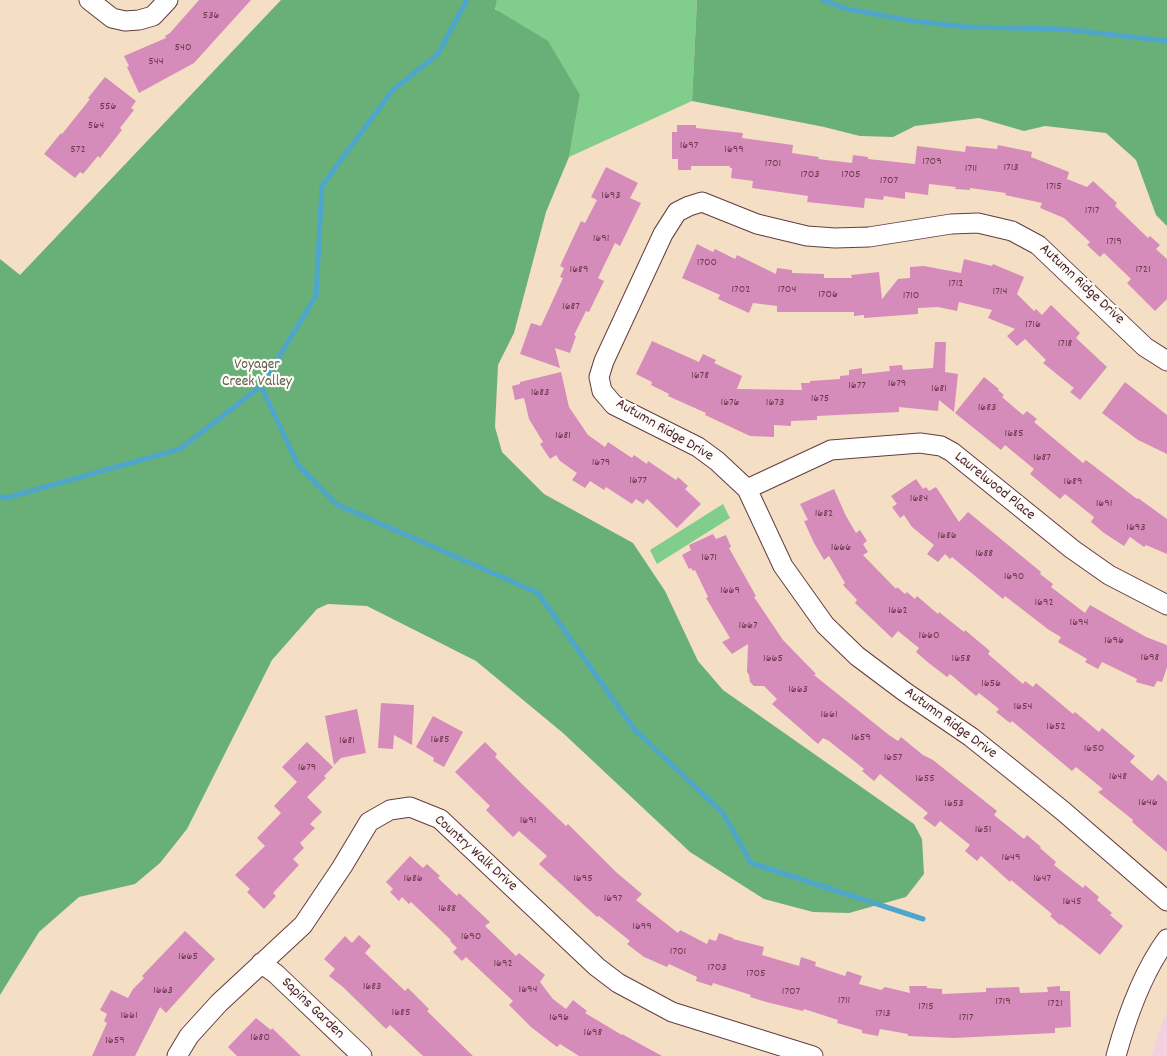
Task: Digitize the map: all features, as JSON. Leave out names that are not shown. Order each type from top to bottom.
[{"type":"street","points":[[90,0],[112,18],[125,21],[153,16],[168,0]]},
{"type":"street","name":"Autumn Ridge Drive","points":[[1167,361],[1146,346],[1038,244],[1012,231],[978,223],[951,224],[869,237],[835,238],[807,236],[758,224],[702,202],[677,212],[663,234],[604,361],[599,377],[602,391],[614,405],[698,447],[717,461],[747,489],[783,566],[825,625],[865,662],[904,692],[971,737],[1063,810],[1167,901]]},
{"type":"street","name":"Laurelwood Place","points":[[747,489],[831,450],[920,443],[941,446],[952,452],[1072,549],[1109,575],[1167,605]]},
{"type":"street","name":"Country Walk Drive","points":[[177,1056],[182,1044],[201,1023],[261,963],[303,925],[342,868],[369,822],[390,810],[410,807],[440,819],[597,967],[618,983],[672,1012],[813,1056]]},
{"type":"street","points":[[1116,1056],[1131,1009],[1146,974],[1167,939]]},
{"type":"street","name":"Sapins Garden","points":[[261,963],[276,974],[362,1056]]},
{"type":"shaded area","points":[[1167,1011],[1167,1056],[1152,1056],[1158,1033]]},
{"type":"green space","name":"Voyager Creek Valley","points":[[281,0],[497,0],[495,9],[548,41],[580,95],[569,157],[546,212],[514,333],[498,365],[495,427],[502,452],[544,494],[633,543],[665,591],[698,661],[723,690],[914,824],[922,839],[924,874],[906,897],[849,913],[813,912],[764,899],[690,852],[563,733],[476,661],[367,606],[328,604],[317,609],[272,660],[187,829],[160,863],[135,884],[79,897],[39,932],[0,995],[0,259],[20,275]]},
{"type":"green space","points":[[497,0],[697,0],[692,101],[569,157],[580,95],[495,8]]},
{"type":"green space","points":[[697,0],[1167,0],[1167,226],[1156,215],[1136,160],[1106,133],[1045,126],[1024,131],[979,118],[915,126],[893,137],[860,136],[692,101]]},
{"type":"green space","points":[[723,504],[730,518],[657,564],[650,550]]},
{"type":"building","points":[[199,0],[251,0],[194,63],[139,93],[124,56],[166,38],[165,36],[170,33]]},
{"type":"building","points":[[105,77],[136,101],[131,108],[134,110],[120,128],[122,130],[100,158],[98,156],[83,174],[80,172],[75,178],[44,154],[90,99],[88,98]]},
{"type":"building","points":[[677,125],[696,125],[696,128],[743,133],[742,138],[793,145],[792,153],[819,157],[818,159],[852,163],[853,155],[868,157],[868,159],[915,164],[917,146],[965,152],[966,146],[997,149],[998,145],[1032,152],[1031,157],[1069,172],[1067,179],[1087,187],[1093,181],[1117,203],[1115,206],[1148,238],[1150,236],[1160,245],[1156,249],[1167,259],[1167,299],[1155,311],[1127,283],[1131,279],[1104,253],[1100,257],[1087,245],[1090,242],[1064,218],[1040,208],[1042,203],[1005,195],[1006,193],[970,188],[970,190],[955,189],[956,187],[929,184],[928,195],[905,192],[905,199],[884,196],[883,200],[865,198],[864,208],[807,202],[808,196],[752,188],[753,181],[731,178],[732,168],[730,166],[691,166],[691,170],[678,170],[678,159],[672,159],[672,132],[677,132]]},
{"type":"building","points":[[606,167],[638,183],[630,198],[641,203],[620,246],[615,243],[598,278],[604,281],[589,312],[586,311],[574,335],[576,336],[570,353],[555,348],[560,368],[520,354],[531,323],[541,326],[563,278],[560,277],[564,268],[560,266],[581,221],[585,223],[597,200],[591,197]]},
{"type":"building","points":[[697,244],[713,252],[715,249],[735,259],[737,255],[776,274],[777,268],[792,270],[792,273],[824,274],[824,278],[852,278],[851,275],[879,272],[882,299],[898,279],[910,278],[910,267],[924,266],[961,273],[964,259],[992,266],[993,264],[1024,277],[1017,294],[1034,311],[1036,309],[1042,315],[1051,305],[1080,333],[1076,338],[1107,367],[1080,400],[1070,392],[1074,388],[1043,363],[1046,360],[1025,339],[1017,346],[1007,336],[1015,329],[988,318],[992,310],[959,302],[957,311],[938,307],[918,308],[918,314],[864,318],[864,315],[854,316],[854,312],[777,312],[777,306],[753,303],[749,313],[718,299],[720,295],[682,278]]},
{"type":"building","points":[[652,341],[699,362],[703,354],[716,360],[714,363],[742,376],[737,389],[802,390],[801,383],[840,379],[840,376],[849,375],[849,370],[862,368],[862,374],[890,371],[889,366],[902,365],[903,370],[933,368],[935,342],[946,342],[945,372],[958,374],[954,412],[939,400],[938,411],[899,407],[899,412],[817,416],[817,420],[791,421],[791,426],[774,425],[774,437],[750,436],[668,396],[669,394],[651,385],[652,382],[636,374]]},
{"type":"building","points":[[561,372],[569,407],[588,435],[605,447],[608,442],[632,458],[634,455],[647,464],[648,461],[676,480],[678,477],[688,486],[685,489],[701,504],[677,528],[647,499],[643,504],[636,499],[632,504],[606,487],[604,490],[590,481],[585,488],[572,480],[577,473],[560,461],[556,455],[550,459],[540,444],[543,442],[529,419],[524,398],[515,400],[512,386],[520,384],[520,382]]},
{"type":"building","points":[[984,377],[999,389],[1004,395],[1002,397],[1023,415],[1027,411],[1037,419],[1034,422],[1083,463],[1086,460],[1167,519],[1167,554],[1146,545],[1144,547],[1130,537],[1124,546],[1104,533],[1091,522],[1094,517],[1065,494],[1060,499],[1030,474],[1034,469],[1005,445],[1001,450],[955,413]]},
{"type":"building","points":[[1125,382],[1167,415],[1167,454],[1138,440],[1102,413]]},
{"type":"building","points":[[916,479],[923,489],[926,487],[929,491],[936,487],[959,522],[968,512],[1041,572],[1040,574],[1053,584],[1051,587],[1085,613],[1090,605],[1146,637],[1167,645],[1167,667],[1162,682],[1157,681],[1154,687],[1136,682],[1137,679],[1102,662],[1098,669],[1085,662],[1087,659],[1058,642],[1061,637],[1005,596],[1003,599],[952,557],[950,559],[945,554],[938,562],[927,554],[934,545],[912,527],[904,515],[900,518],[892,507],[897,504],[891,496]]},
{"type":"building","points":[[834,489],[856,533],[860,530],[867,541],[863,544],[868,552],[863,555],[896,589],[897,587],[905,594],[907,592],[915,599],[917,596],[938,614],[939,612],[964,632],[965,630],[990,651],[988,654],[1023,684],[1025,681],[1033,687],[1036,683],[1073,714],[1075,712],[1099,732],[1102,728],[1135,756],[1130,762],[1152,781],[1158,774],[1167,782],[1167,852],[1132,822],[1133,820],[1098,792],[1103,789],[1076,767],[1072,771],[1012,721],[1010,723],[996,712],[999,709],[979,693],[976,696],[950,674],[947,677],[916,652],[919,648],[898,631],[892,638],[855,603],[857,600],[843,585],[845,583],[829,556],[824,560],[814,543],[804,521],[808,520],[800,504]]},
{"type":"building","points":[[713,534],[716,539],[726,535],[731,547],[729,548],[756,596],[754,597],[783,640],[816,674],[814,675],[889,735],[898,741],[901,737],[923,755],[933,760],[997,811],[994,815],[1024,839],[1027,835],[1041,847],[1056,862],[1054,865],[1083,888],[1085,885],[1099,897],[1097,900],[1123,926],[1100,955],[1060,925],[1050,916],[1052,914],[1011,880],[1010,882],[981,856],[977,861],[965,851],[970,845],[940,821],[935,827],[923,818],[928,813],[880,774],[874,781],[862,771],[864,769],[829,741],[823,738],[818,744],[772,704],[777,699],[764,686],[754,686],[750,682],[747,672],[748,644],[732,654],[722,642],[730,638],[706,598],[708,597],[695,570],[689,569],[682,555],[691,550],[689,545]]},
{"type":"building","points":[[381,703],[414,705],[412,745],[394,735],[393,749],[378,748]]},
{"type":"building","points":[[357,709],[366,753],[341,758],[334,765],[325,716]]},
{"type":"building","points":[[433,716],[463,732],[444,767],[433,761],[434,758],[416,747]]},
{"type":"building","points":[[307,742],[333,767],[324,776],[326,778],[307,797],[322,812],[310,824],[315,828],[300,843],[304,848],[293,859],[299,865],[273,893],[276,896],[264,909],[247,892],[250,889],[235,875],[265,846],[257,838],[281,813],[274,806],[297,782],[282,767]]},
{"type":"building","points":[[485,742],[497,754],[495,757],[525,787],[566,826],[568,824],[616,872],[642,894],[636,900],[678,933],[680,930],[707,944],[709,939],[716,941],[719,933],[733,939],[764,947],[762,955],[799,966],[801,957],[816,962],[815,966],[845,976],[847,971],[862,976],[859,984],[881,990],[885,987],[910,993],[909,986],[927,986],[927,988],[942,989],[942,994],[986,992],[986,988],[1019,987],[1020,993],[1048,992],[1047,987],[1060,986],[1060,991],[1070,991],[1071,1027],[1055,1028],[1055,1033],[954,1038],[908,1036],[908,1034],[880,1029],[878,1036],[862,1033],[862,1030],[837,1023],[838,1020],[804,1009],[803,1011],[766,1002],[750,997],[751,995],[713,983],[712,986],[696,981],[697,977],[669,964],[667,967],[644,957],[627,944],[630,941],[599,916],[597,917],[539,864],[547,856],[519,831],[513,837],[486,810],[490,806],[455,772]]},
{"type":"building","points":[[410,856],[423,868],[427,864],[440,876],[438,878],[457,896],[459,893],[490,922],[485,926],[516,956],[519,953],[545,975],[540,982],[553,999],[566,1009],[573,1000],[587,1011],[585,1013],[662,1056],[579,1056],[560,1044],[557,1047],[531,1027],[509,1005],[513,1001],[466,957],[462,961],[453,952],[457,948],[451,940],[411,902],[409,904],[402,897],[399,901],[390,892],[393,889],[386,882]]},
{"type":"building","points":[[185,931],[215,959],[166,1013],[160,1007],[135,1056],[92,1056],[107,1023],[104,1021],[107,1014],[100,1010],[111,990],[128,998],[133,989],[144,978],[142,976]]},
{"type":"building","points":[[359,935],[371,946],[365,953],[405,991],[408,988],[429,1009],[427,1011],[473,1056],[423,1056],[390,1025],[386,1029],[329,976],[335,969],[324,959],[345,936],[352,943]]},
{"type":"building","points":[[256,1018],[271,1030],[272,1028],[301,1056],[237,1056],[228,1047]]},
{"type":"waterway","points":[[0,497],[6,498],[180,449],[261,386],[316,296],[322,186],[392,91],[438,54],[467,0]]},
{"type":"waterway","points":[[823,0],[847,9],[913,21],[968,27],[1062,29],[1167,41]]},
{"type":"waterway","points":[[261,386],[298,465],[336,504],[538,593],[634,729],[723,813],[751,863],[923,919]]}]
